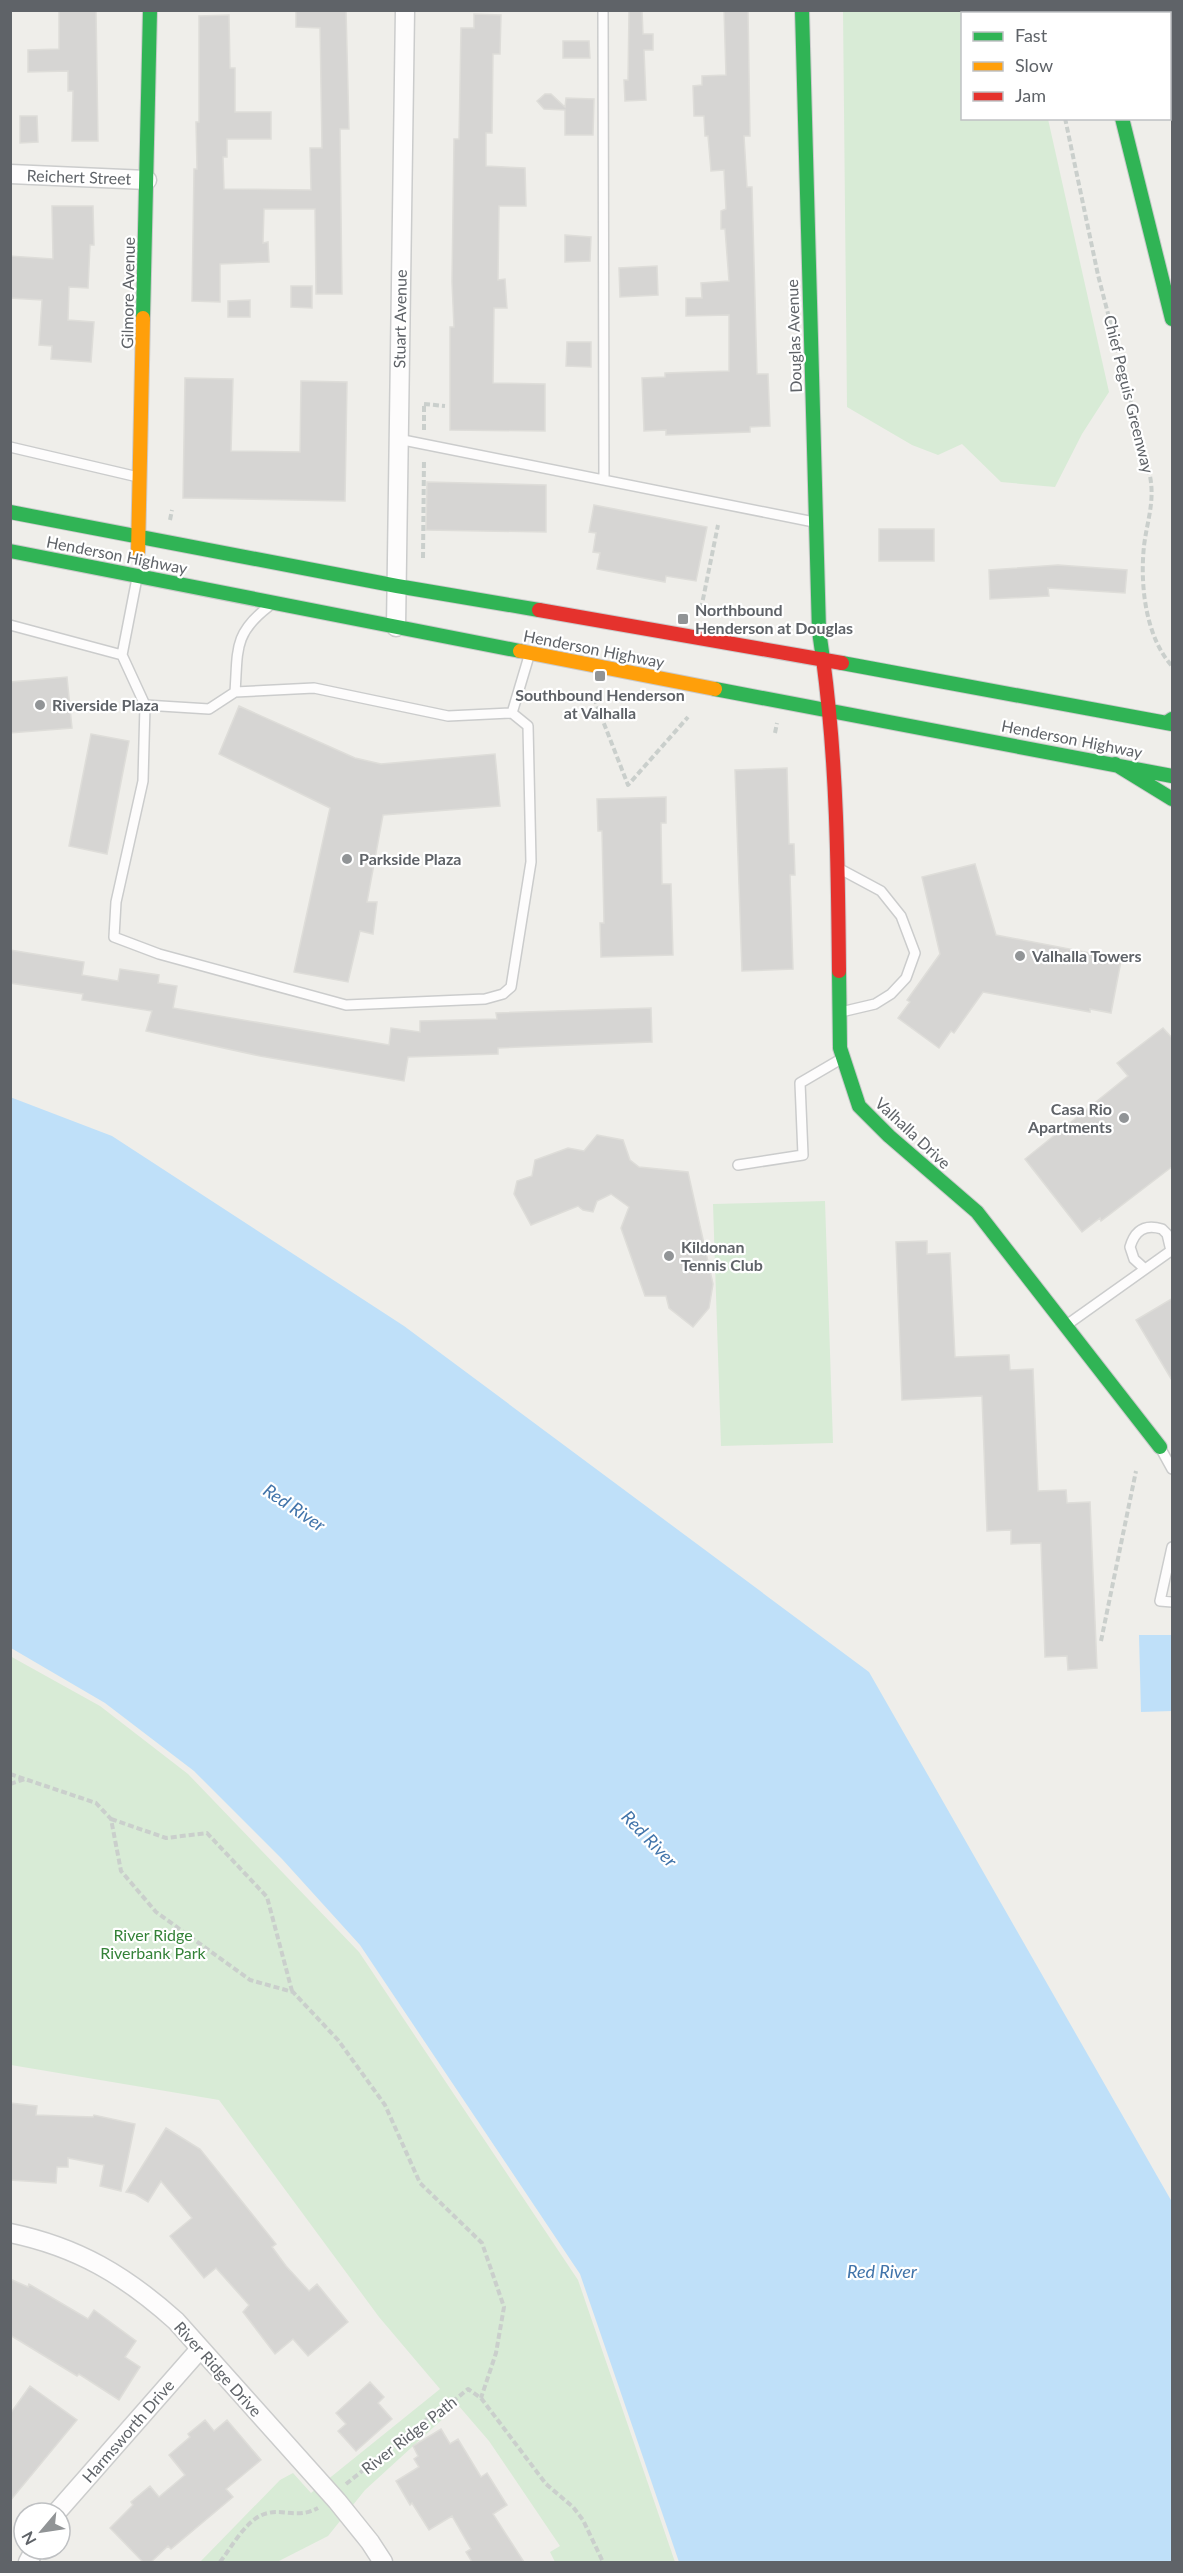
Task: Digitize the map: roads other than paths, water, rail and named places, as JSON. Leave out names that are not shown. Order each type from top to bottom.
[{"type":"main road","name":"Gilmore Avenue","points":[[138,576],[150,10]]},
{"type":"main road","name":"Douglas Avenue","points":[[802,10],[819,631],[823,661]]},
{"type":"main road","points":[[1123,120],[1173,319]]},
{"type":"main road","name":"Henderson Highway","points":[[10,512],[396,586],[790,653],[823,661],[1170,722]]},
{"type":"main road","name":"Henderson Highway","points":[[10,551],[530,654],[1173,776]]},
{"type":"main road","name":"Valhalla Drive","points":[[823,661],[830,712],[838,868],[840,1048],[859,1106],[889,1136],[977,1212],[1166,1448]]},
{"type":"main road","points":[[1115,765],[1173,799]]},
{"type":"street","name":"Stuart Avenue","points":[[396,627],[405,10]]},
{"type":"street","name":"Reichert Street","points":[[10,174],[147,180]]},
{"type":"street","name":"River Ridge Drive","points":[[10,2233],[84,2255],[147,2295],[176,2321],[337,2500],[370,2542],[382,2562]]},
{"type":"street","name":"Harmsworth Drive","points":[[67,2501],[200,2349]]},
{"type":"lane","points":[[603,10],[604,480]]},
{"type":"lane","points":[[398,439],[816,522]]},
{"type":"lane","points":[[10,447],[140,478]]},
{"type":"lane","points":[[138,576],[122,655],[145,705],[143,781],[116,902],[114,937],[159,954],[346,1005],[485,999],[503,994],[511,987],[531,862],[528,726],[512,713],[448,716],[314,688],[235,692],[209,709],[145,705]]},
{"type":"lane","points":[[235,692],[238,647],[243,631],[253,619],[273,603]]},
{"type":"lane","points":[[10,625],[122,655]]},
{"type":"lane","points":[[512,713],[530,654]]},
{"type":"lane","points":[[838,868],[880,891],[901,916],[915,952],[906,978],[891,994],[875,1004],[838,1013]]},
{"type":"lane","points":[[738,1165],[803,1155],[801,1083],[825,1066],[843,1058]]},
{"type":"lane","points":[[1066,1325],[1172,1250],[1167,1234],[1162,1228],[1146,1226],[1136,1232],[1130,1247],[1134,1259],[1145,1269]]},
{"type":"lane","points":[[1166,1448],[1173,1469]]},
{"type":"lane","points":[[1173,1547],[1160,1601],[1173,1602]]},
{"type":"water","name":"Red River","points":[[10,1097],[112,1136],[404,1326],[869,1672],[1172,2202],[1172,2562],[679,2562],[580,2274],[360,1945],[282,1859],[194,1771],[105,1703],[11,1648]]},
{"type":"water","points":[[1139,1635],[1172,1635],[1172,1711],[1141,1712]]},
{"type":"place","name":"Northbound Henderson at Douglas","points":[[683,619]]},
{"type":"place","name":"Southbound Henderson at Valhalla","points":[[600,676]]},
{"type":"place","name":"Riverside Plaza","points":[[40,705]]},
{"type":"place","name":"Parkside Plaza","points":[[347,859]]},
{"type":"place","name":"Valhalla Towers","points":[[1020,956]]},
{"type":"place","name":"Casa Rio Apartments","points":[[1124,1118]]},
{"type":"place","name":"Kildonan Tennis Club","points":[[669,1256]]},
{"type":"park label","name":"River Ridge Riverbank Park","points":[[153,1944]]}]
